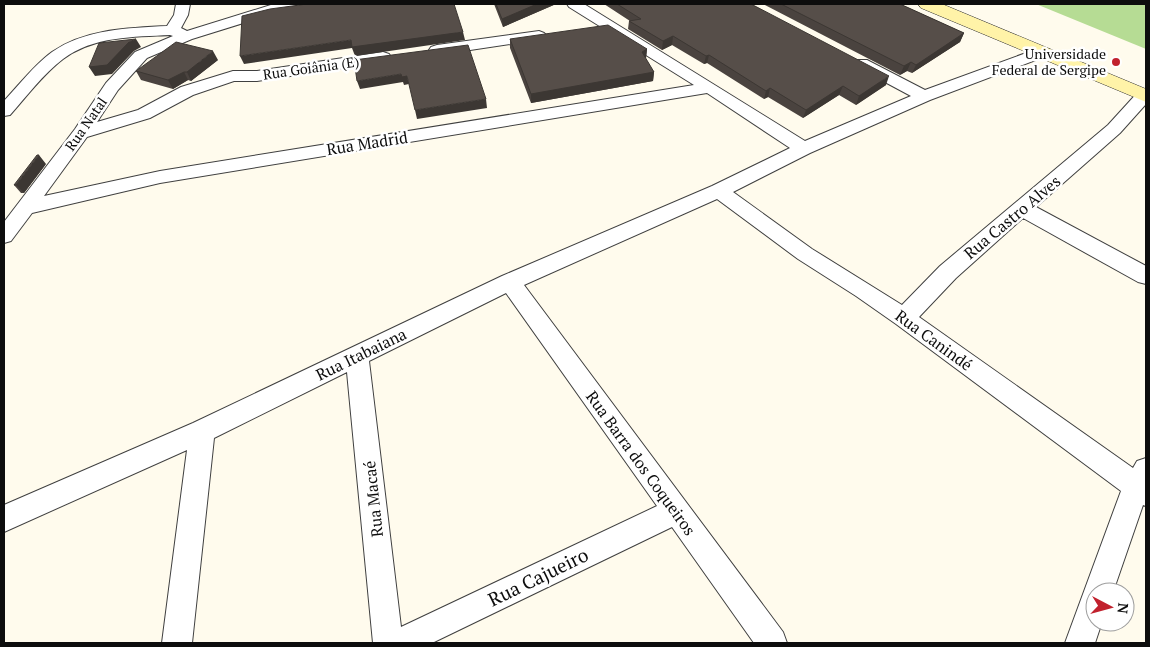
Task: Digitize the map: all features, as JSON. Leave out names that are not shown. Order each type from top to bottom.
[{"type":"street","points":[[179,33],[183,4]]},
{"type":"street","points":[[4,111],[57,56],[73,46],[100,37],[179,33],[290,4]]},
{"type":"street","points":[[574,4],[804,149],[924,96],[1043,52]]},
{"type":"street","points":[[927,4],[1145,96]]},
{"type":"street","points":[[590,29],[609,27]]},
{"type":"street","name":"Rua Natal","points":[[4,236],[81,133],[112,87],[141,55],[179,33]]},
{"type":"street","points":[[423,52],[550,35]]},
{"type":"street","name":"Rua Goiânia (E)","points":[[81,133],[144,114],[187,91],[233,76],[257,76],[403,54]]},
{"type":"street","points":[[845,55],[924,96]]},
{"type":"street","name":"Rua Madrid","points":[[26,206],[160,177],[710,88]]},
{"type":"street","name":"Rua Castro Alves","points":[[904,318],[948,272],[1021,208],[1081,159],[1123,120],[1145,96]]},
{"type":"street","name":"Rua Itabaiana","points":[[4,519],[202,431],[510,282],[719,191],[804,149]]},
{"type":"street","name":"Rua Canindé","points":[[719,191],[805,254],[848,280],[1143,483]]},
{"type":"street","points":[[1021,208],[1146,276]]},
{"type":"street","name":"Rua Barra dos Coqueiros","points":[[510,282],[772,643]]},
{"type":"street","name":"Rua Macaé","points":[[357,356],[388,643]]},
{"type":"street","points":[[177,643],[202,431]]},
{"type":"street","points":[[1102,582],[1143,483]]},
{"type":"street","name":"Rua Cajueiro","points":[[400,643],[676,511]]},
{"type":"street","points":[[1080,643],[1085,629]]},
{"type":"green space","points":[[1036,4],[1146,4],[1146,49]]},
{"type":"building","points":[[307,4],[454,4],[463,32],[352,47],[351,40],[240,56],[242,16],[270,9]]},
{"type":"building","points":[[496,4],[537,4],[502,19]]},
{"type":"building","points":[[617,4],[751,4],[889,76],[859,96],[843,86],[806,110],[770,88],[766,91],[709,55],[706,56],[673,36],[663,41],[629,21],[641,19]]},
{"type":"building","points":[[781,4],[900,4],[964,33],[916,65],[911,62],[904,66]]},
{"type":"building","points":[[608,25],[647,49],[642,52],[654,72],[531,94],[510,39]]},
{"type":"building","points":[[136,39],[129,42],[107,65],[89,67],[99,43]]},
{"type":"building","points":[[176,42],[213,51],[187,72],[168,80],[136,71]]},
{"type":"building","points":[[468,45],[486,99],[415,110],[407,76],[402,77],[401,74],[357,81],[354,60]]},
{"type":"building","points":[[37,155],[39,155],[16,185],[14,185]]},
{"type":"place","name":"Universidade Federal de Sergipe","points":[[1116,62]]}]
